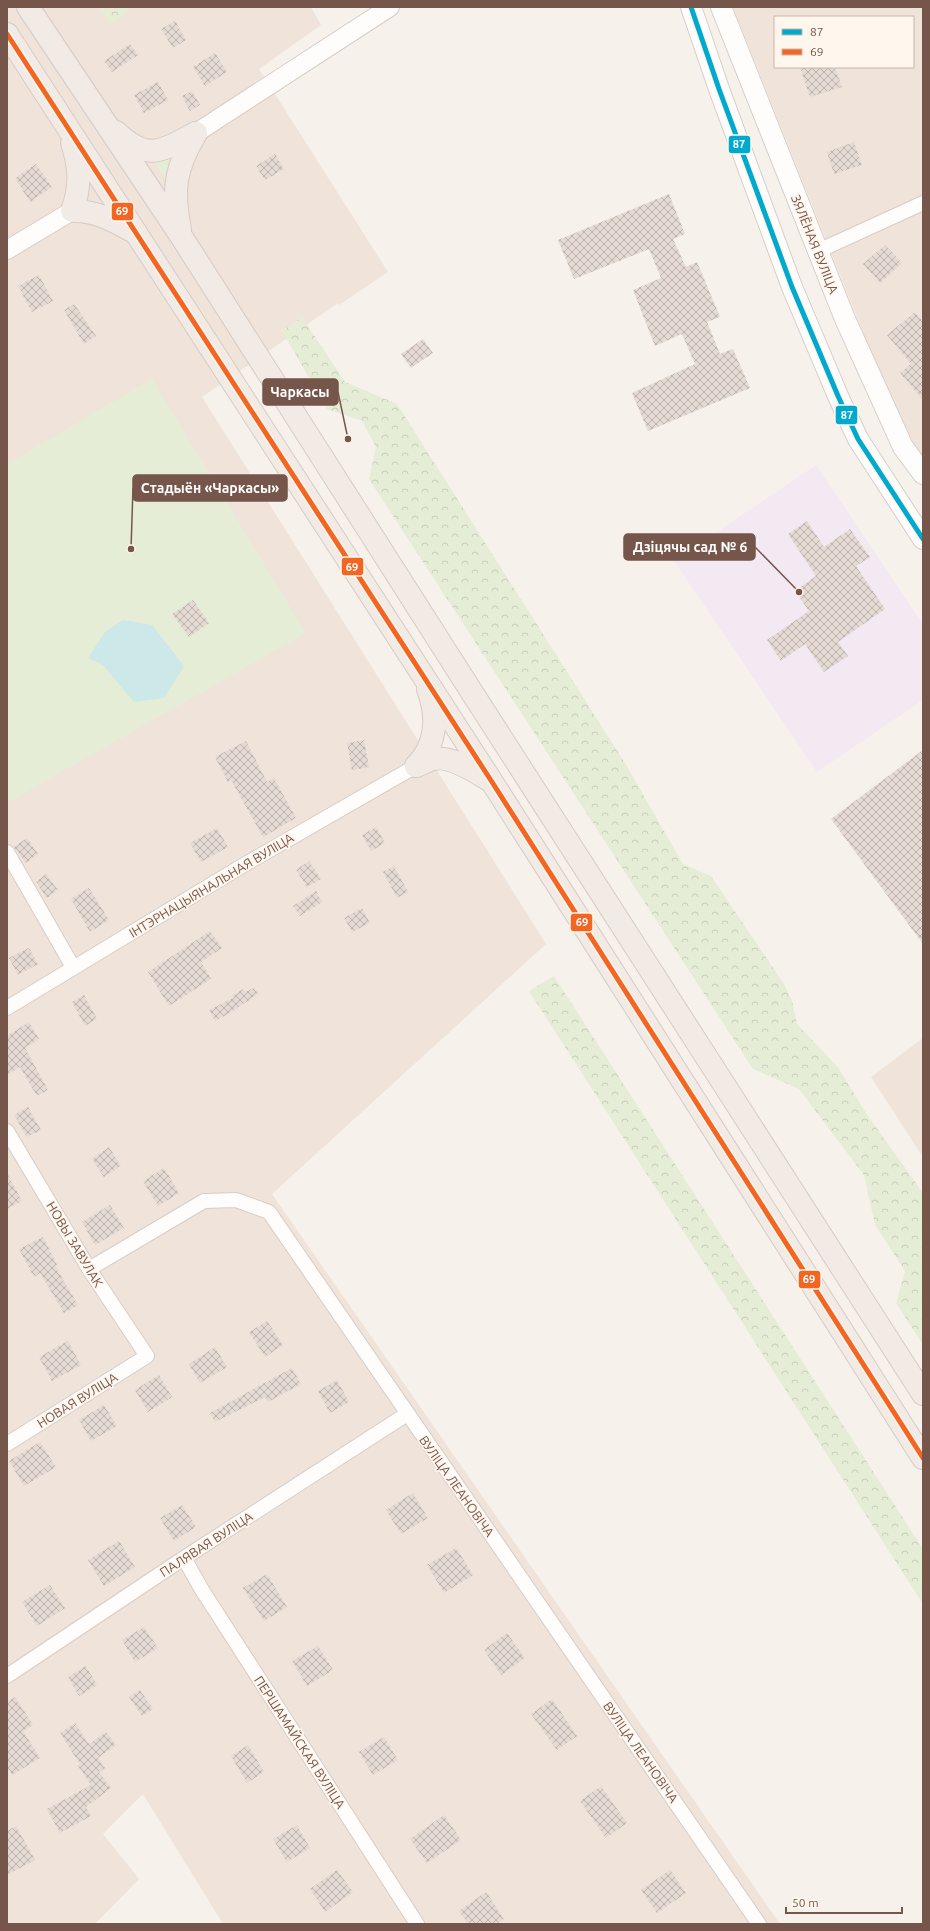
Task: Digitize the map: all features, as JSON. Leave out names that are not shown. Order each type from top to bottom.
[{"type":"highway","points":[[28,7],[99,116],[181,236],[473,694],[923,1394]]},
{"type":"highway","points":[[7,34],[421,671],[923,1458]]},
{"type":"highway","points":[[99,116],[132,146],[149,152],[166,149],[196,133]]},
{"type":"highway","points":[[64,121],[77,162],[79,176],[76,199],[72,211],[80,210],[100,215],[137,233]]},
{"type":"highway","points":[[181,236],[176,206],[178,168],[196,133]]},
{"type":"highway","points":[[416,766],[432,744],[434,735],[433,713],[429,693],[421,671]]},
{"type":"highway","points":[[416,766],[435,759],[447,759],[471,769],[492,782]]},
{"type":"main road","points":[[691,7],[792,287],[838,396],[858,439],[923,539]]},
{"type":"main road","name":"ЗЯЛЁНАЯ ВУЛІЦА","points":[[721,7],[845,319],[903,447],[923,474]]},
{"type":"street","points":[[196,133],[390,7]]},
{"type":"street","points":[[818,251],[923,203]]},
{"type":"street","points":[[7,250],[72,211]]},
{"type":"street","name":"ІНТЭРНАЦЫЯНАЛЬНАЯ ВУЛІЦА","points":[[7,1008],[242,866],[416,766]]},
{"type":"street","points":[[7,852],[73,967]]},
{"type":"street","name":"НОВЫ ЗАВУЛАК","points":[[7,1131],[89,1269],[147,1356]]},
{"type":"street","name":"ВУЛІЦА ЛЕАНОВІЧА","points":[[89,1269],[204,1201],[236,1200],[269,1212],[759,1924]]},
{"type":"street","name":"НОВАЯ ВУЛІЦА","points":[[7,1444],[147,1356]]},
{"type":"street","name":"ПАЛЯВАЯ ВУЛІЦА","points":[[7,1676],[184,1558],[407,1414]]},
{"type":"street","name":"ПЕРШАМАЙСКАЯ ВУЛІЦА","points":[[184,1558],[202,1590],[417,1924]]},
{"type":"shaded area","points":[[7,7],[311,7],[321,25],[259,69],[388,272],[339,305],[338,303],[202,397],[546,944],[272,1194],[780,1924],[223,1924],[143,1794],[103,1834],[139,1879],[95,1924],[7,1924]]},
{"type":"shaded area","points":[[733,7],[923,7],[923,462],[906,440]]},
{"type":"shaded area","points":[[816,465],[923,624],[923,700],[817,772],[674,561]]},
{"type":"shaded area","points":[[923,1038],[923,1157],[871,1077]]},
{"type":"green space","points":[[98,7],[130,7],[123,16],[110,24]]},
{"type":"green space","points":[[177,153],[167,183],[154,158]]},
{"type":"green space","points":[[302,317],[345,382],[397,404],[625,763],[683,864],[711,876],[784,984],[792,1001],[797,1024],[838,1067],[866,1113],[923,1193],[923,1345],[896,1303],[905,1271],[875,1225],[864,1175],[799,1089],[753,1069],[369,479],[376,447],[362,421],[327,409],[282,331]]},
{"type":"green space","points":[[152,379],[306,633],[7,803],[7,464]]},
{"type":"green space","points":[[554,976],[923,1549],[923,1604],[529,991]]},
{"type":"water","points":[[123,620],[152,625],[184,666],[164,698],[134,702],[103,665],[88,658],[105,632]]},
{"type":"building","points":[[175,21],[186,40],[173,48],[161,29]]},
{"type":"building","points":[[130,44],[138,55],[112,72],[104,61]]},
{"type":"building","points":[[215,53],[227,72],[205,86],[193,67]]},
{"type":"building","points":[[800,68],[835,68],[842,87],[810,97]]},
{"type":"building","points":[[158,82],[168,100],[144,113],[134,95]]},
{"type":"building","points":[[192,91],[200,105],[190,111],[182,96]]},
{"type":"building","points":[[854,142],[862,165],[834,174],[827,152]]},
{"type":"building","points":[[275,154],[284,169],[265,180],[256,166]]},
{"type":"building","points":[[36,164],[52,187],[30,202],[15,178]]},
{"type":"building","points":[[669,194],[685,234],[673,239],[686,267],[697,262],[720,317],[707,322],[720,354],[733,349],[750,388],[648,431],[632,393],[695,364],[682,334],[655,346],[633,290],[661,278],[649,249],[574,279],[558,240]]},
{"type":"building","points":[[885,245],[902,263],[880,283],[863,264]]},
{"type":"building","points":[[39,275],[53,301],[32,312],[18,286]]},
{"type":"building","points":[[74,304],[96,336],[84,344],[64,310]]},
{"type":"building","points":[[915,312],[923,322],[923,400],[900,373],[911,364],[887,335]]},
{"type":"building","points":[[423,339],[433,353],[411,368],[401,354]]},
{"type":"building","points":[[807,521],[824,547],[850,529],[870,557],[856,566],[885,609],[838,642],[848,656],[824,672],[805,644],[781,661],[767,640],[809,611],[795,591],[816,576],[788,534]]},
{"type":"building","points":[[193,600],[209,623],[189,637],[172,614]]},
{"type":"building","points":[[364,740],[369,767],[352,770],[347,743]]},
{"type":"building","points":[[246,741],[267,782],[274,778],[296,818],[263,837],[231,780],[228,782],[215,757]]},
{"type":"building","points":[[923,750],[923,944],[831,819]]},
{"type":"building","points":[[376,827],[385,843],[371,851],[362,835]]},
{"type":"building","points":[[217,828],[228,847],[201,862],[190,843]]},
{"type":"building","points":[[27,838],[38,854],[26,863],[14,847]]},
{"type":"building","points":[[309,861],[321,879],[307,887],[296,870]]},
{"type":"building","points":[[394,866],[408,892],[397,898],[383,872]]},
{"type":"building","points":[[46,874],[58,890],[47,898],[36,882]]},
{"type":"building","points":[[89,888],[109,920],[90,932],[71,899]]},
{"type":"building","points":[[316,891],[322,902],[300,916],[293,906]]},
{"type":"building","points":[[362,908],[370,923],[352,932],[344,918]]},
{"type":"building","points":[[210,931],[222,948],[201,962],[211,979],[169,1006],[148,972]]},
{"type":"building","points":[[29,948],[38,964],[18,975],[9,958]]},
{"type":"building","points":[[254,988],[258,994],[230,1013],[215,1021],[209,1010],[233,998],[232,996],[243,989],[245,992]]},
{"type":"building","points":[[84,995],[97,1019],[85,1026],[72,1002]]},
{"type":"building","points":[[29,1022],[39,1039],[25,1048],[48,1090],[37,1096],[20,1067],[7,1075],[7,1036]]},
{"type":"building","points":[[28,1107],[41,1130],[27,1137],[14,1115]]},
{"type":"building","points":[[109,1147],[121,1166],[104,1177],[92,1159]]},
{"type":"building","points":[[164,1168],[179,1193],[158,1206],[143,1181]]},
{"type":"building","points":[[7,1173],[22,1201],[7,1209]]},
{"type":"building","points":[[110,1205],[124,1228],[95,1245],[82,1222]]},
{"type":"building","points":[[43,1237],[57,1265],[55,1266],[78,1305],[64,1313],[40,1273],[34,1277],[19,1249]]},
{"type":"building","points":[[267,1321],[283,1345],[265,1357],[249,1332]]},
{"type":"building","points":[[68,1341],[81,1365],[52,1381],[39,1357]]},
{"type":"building","points":[[215,1347],[227,1367],[200,1383],[189,1364]]},
{"type":"building","points":[[292,1368],[301,1384],[268,1402],[265,1397],[215,1422],[210,1413]]},
{"type":"building","points":[[159,1375],[172,1397],[148,1412],[135,1390]]},
{"type":"building","points":[[337,1380],[349,1402],[330,1413],[318,1391]]},
{"type":"building","points":[[104,1405],[117,1426],[91,1441],[79,1420]]},
{"type":"building","points":[[40,1442],[56,1467],[24,1486],[9,1461]]},
{"type":"building","points":[[413,1493],[428,1518],[401,1534],[386,1510]]},
{"type":"building","points":[[182,1505],[196,1527],[174,1541],[160,1518]]},
{"type":"building","points":[[119,1541],[135,1567],[104,1586],[88,1560]]},
{"type":"building","points":[[456,1548],[473,1575],[444,1593],[427,1565]]},
{"type":"building","points":[[267,1574],[287,1607],[264,1621],[243,1588]]},
{"type":"building","points":[[50,1585],[65,1608],[37,1626],[22,1602]]},
{"type":"building","points":[[144,1627],[158,1648],[135,1662],[122,1640]]},
{"type":"building","points":[[507,1633],[525,1658],[501,1675],[484,1650]]},
{"type":"building","points":[[318,1646],[333,1670],[307,1686],[292,1661]]},
{"type":"building","points":[[86,1666],[97,1685],[79,1696],[68,1677]]},
{"type":"building","points":[[140,1690],[153,1709],[142,1716],[129,1697]]},
{"type":"building","points":[[15,1697],[33,1725],[23,1731],[40,1758],[12,1775],[7,1767],[7,1702]]},
{"type":"building","points":[[552,1699],[577,1736],[557,1750],[531,1714]]},
{"type":"building","points":[[75,1723],[89,1744],[106,1732],[116,1745],[98,1758],[105,1768],[99,1772],[111,1788],[86,1807],[91,1816],[60,1833],[47,1809],[91,1785],[78,1766],[80,1764],[60,1733]]},
{"type":"building","points":[[384,1737],[398,1760],[373,1775],[359,1752]]},
{"type":"building","points":[[248,1745],[264,1772],[247,1783],[231,1756]]},
{"type":"building","points":[[601,1786],[627,1823],[606,1838],[580,1801]]},
{"type":"building","points":[[444,1815],[461,1840],[427,1863],[410,1839]]},
{"type":"building","points":[[297,1825],[310,1848],[287,1862],[273,1839]]},
{"type":"building","points":[[16,1826],[35,1860],[7,1875],[7,1831]]},
{"type":"building","points":[[337,1870],[353,1892],[325,1912],[310,1889]]},
{"type":"building","points":[[670,1870],[686,1893],[657,1913],[641,1890]]},
{"type":"building","points":[[486,1892],[504,1919],[497,1924],[468,1924],[459,1911]]},
{"type":"transit line","name":"87","points":[[691,7],[719,89],[792,287],[838,396],[858,439],[923,539]]},
{"type":"transit line","name":"69","points":[[7,34],[492,782],[923,1458]]},
{"type":"place","name":"Чаркасы","points":[[348,439]]},
{"type":"place","name":"Стадыён «Чаркасы»","points":[[131,549]]},
{"type":"place","name":"Дзіцячы сад № 6","points":[[799,592]]}]
